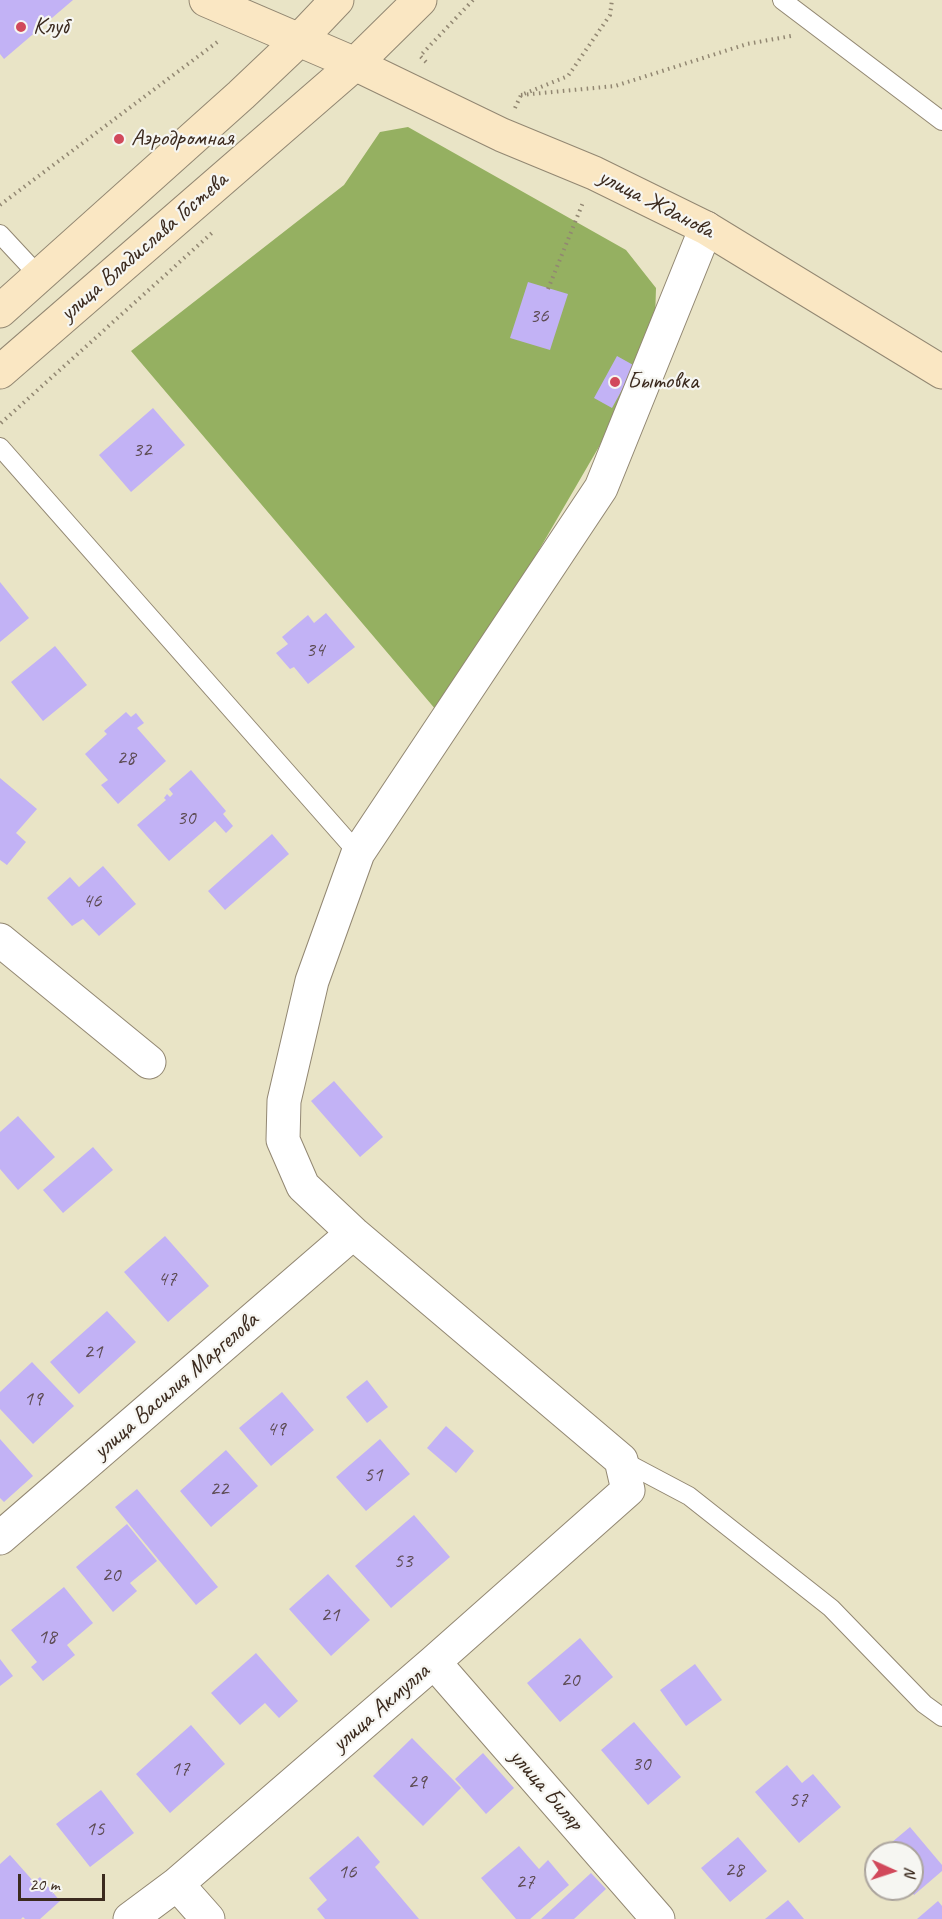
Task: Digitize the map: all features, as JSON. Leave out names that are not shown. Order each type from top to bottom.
[{"type":"main road","name":"улица Жданова","points":[[206,0],[356,64],[502,135],[594,172],[706,228],[942,372]]},
{"type":"main road","name":"улица Владислава Гостева","points":[[0,311],[241,95],[337,0]]},
{"type":"main road","name":"улица Владислава Гостева","points":[[0,372],[356,64],[420,0]]},
{"type":"street","points":[[624,1475],[352,1233],[303,1186],[283,1140],[284,1101],[312,981],[358,853],[601,488],[706,228]]},
{"type":"street","points":[[0,940],[149,1062]]},
{"type":"street","name":"улица Василия Маргелова","points":[[0,1538],[352,1233]]},
{"type":"street","name":"улица Акмулла","points":[[130,1919],[177,1884],[434,1662],[624,1475]]},
{"type":"street","name":"улица Биляр","points":[[434,1662],[658,1919]]},
{"type":"street","points":[[177,1884],[208,1919]]},
{"type":"lane","points":[[782,0],[942,121]]},
{"type":"lane","points":[[0,234],[39,276]]},
{"type":"lane","points":[[0,447],[358,853]]},
{"type":"lane","points":[[624,1475],[688,1496],[831,1608],[924,1704],[942,1717]]},
{"type":"path","points":[[426,63],[420,56],[473,0]]},
{"type":"path","points":[[502,135],[521,95],[568,76],[610,15],[612,0]]},
{"type":"path","points":[[521,95],[615,86],[747,44],[823,30]]},
{"type":"path","points":[[0,205],[226,36]]},
{"type":"path","points":[[548,289],[594,172]]},
{"type":"path","points":[[0,424],[220,226]]},
{"type":"green space","points":[[408,127],[626,250],[656,288],[654,352],[442,717],[131,351],[344,185],[380,132]]},
{"type":"building","name":"Клуб","points":[[0,0],[73,0],[4,59],[0,54]]},
{"type":"building","points":[[528,282],[568,294],[550,350],[510,338]]},
{"type":"building","name":"Бытовка","points":[[617,356],[635,366],[612,408],[594,398]]},
{"type":"building","points":[[153,408],[185,445],[131,492],[99,455]]},
{"type":"building","points":[[0,582],[29,618],[0,642]]},
{"type":"building","points":[[326,613],[355,647],[308,684],[294,667],[290,669],[276,653],[288,644],[282,637],[308,615],[314,623]]},
{"type":"building","points":[[55,646],[87,685],[43,721],[11,682]]},
{"type":"building","points":[[126,712],[131,717],[136,713],[144,723],[137,728],[166,761],[118,804],[101,785],[108,780],[85,754],[107,734],[104,731]]},
{"type":"building","points":[[191,770],[226,811],[223,814],[233,826],[226,833],[215,821],[169,861],[137,825],[166,800],[164,798],[167,794],[170,797],[173,794],[169,789]]},
{"type":"building","points":[[0,778],[37,809],[16,833],[26,842],[7,865],[0,860]]},
{"type":"building","points":[[272,834],[289,854],[225,910],[208,891]]},
{"type":"building","points":[[103,866],[136,904],[99,936],[83,919],[72,926],[47,898],[70,877],[79,887]]},
{"type":"building","points":[[334,1081],[383,1137],[360,1157],[311,1101]]},
{"type":"building","points":[[18,1116],[55,1157],[18,1190],[0,1169],[0,1132]]},
{"type":"building","points":[[93,1147],[113,1170],[63,1213],[43,1190]]},
{"type":"building","points":[[165,1236],[209,1286],[168,1322],[124,1272]]},
{"type":"building","points":[[107,1311],[136,1342],[79,1394],[50,1362]]},
{"type":"building","points":[[32,1362],[74,1406],[33,1444],[0,1409],[0,1392]]},
{"type":"building","points":[[367,1380],[388,1407],[367,1423],[346,1397]]},
{"type":"building","points":[[282,1392],[314,1430],[271,1466],[239,1428]]},
{"type":"building","points":[[446,1426],[474,1451],[456,1473],[427,1448]]},
{"type":"building","points":[[0,1439],[33,1476],[4,1502],[0,1498]]},
{"type":"building","points":[[380,1439],[410,1474],[366,1511],[336,1477]]},
{"type":"building","points":[[226,1450],[258,1486],[211,1527],[180,1491]]},
{"type":"building","points":[[137,1489],[218,1587],[196,1605],[115,1507]]},
{"type":"building","points":[[414,1515],[450,1557],[391,1608],[355,1566]]},
{"type":"building","points":[[127,1524],[157,1561],[130,1583],[137,1591],[113,1612],[76,1567]]},
{"type":"building","points":[[328,1574],[370,1620],[331,1656],[289,1609]]},
{"type":"building","points":[[64,1587],[93,1623],[67,1645],[75,1655],[43,1681],[31,1667],[37,1662],[11,1630]]},
{"type":"building","points":[[580,1638],[613,1677],[560,1722],[527,1683]]},
{"type":"building","points":[[256,1653],[298,1701],[279,1718],[265,1703],[240,1725],[211,1693]]},
{"type":"building","points":[[0,1659],[13,1676],[0,1686]]},
{"type":"building","points":[[695,1664],[722,1700],[686,1726],[660,1690]]},
{"type":"building","points":[[634,1722],[681,1777],[648,1805],[601,1750]]},
{"type":"building","points":[[191,1725],[225,1764],[170,1813],[136,1774]]},
{"type":"building","points":[[412,1738],[461,1788],[423,1826],[373,1776]]},
{"type":"building","points":[[483,1753],[514,1788],[486,1814],[455,1779]]},
{"type":"building","points":[[787,1765],[802,1783],[813,1774],[841,1807],[799,1843],[755,1792]]},
{"type":"building","points":[[101,1790],[134,1833],[90,1867],[56,1824]]},
{"type":"building","points":[[910,1827],[922,1841],[893,1841]]},
{"type":"building","points":[[358,1836],[380,1862],[375,1867],[419,1919],[325,1919],[317,1909],[327,1900],[309,1878]]},
{"type":"building","points":[[738,1837],[767,1871],[730,1902],[701,1868]]},
{"type":"building","points":[[924,1844],[942,1865],[942,1871],[924,1886]]},
{"type":"building","points":[[519,1846],[539,1869],[548,1860],[569,1885],[530,1919],[516,1919],[481,1878]]},
{"type":"building","points":[[10,1855],[34,1882],[40,1877],[60,1901],[40,1919],[23,1917],[21,1919],[0,1919],[0,1864]]},
{"type":"building","points":[[591,1873],[606,1889],[574,1919],[541,1919]]},
{"type":"building","points":[[788,1900],[804,1919],[765,1919]]},
{"type":"building","points":[[938,1901],[942,1906],[942,1919],[917,1919]]},
{"type":"place","name":"Клуб","points":[[21,27]]},
{"type":"place","name":"Аэродромная","points":[[119,139]]},
{"type":"place","name":"Бытовка","points":[[615,382]]}]
